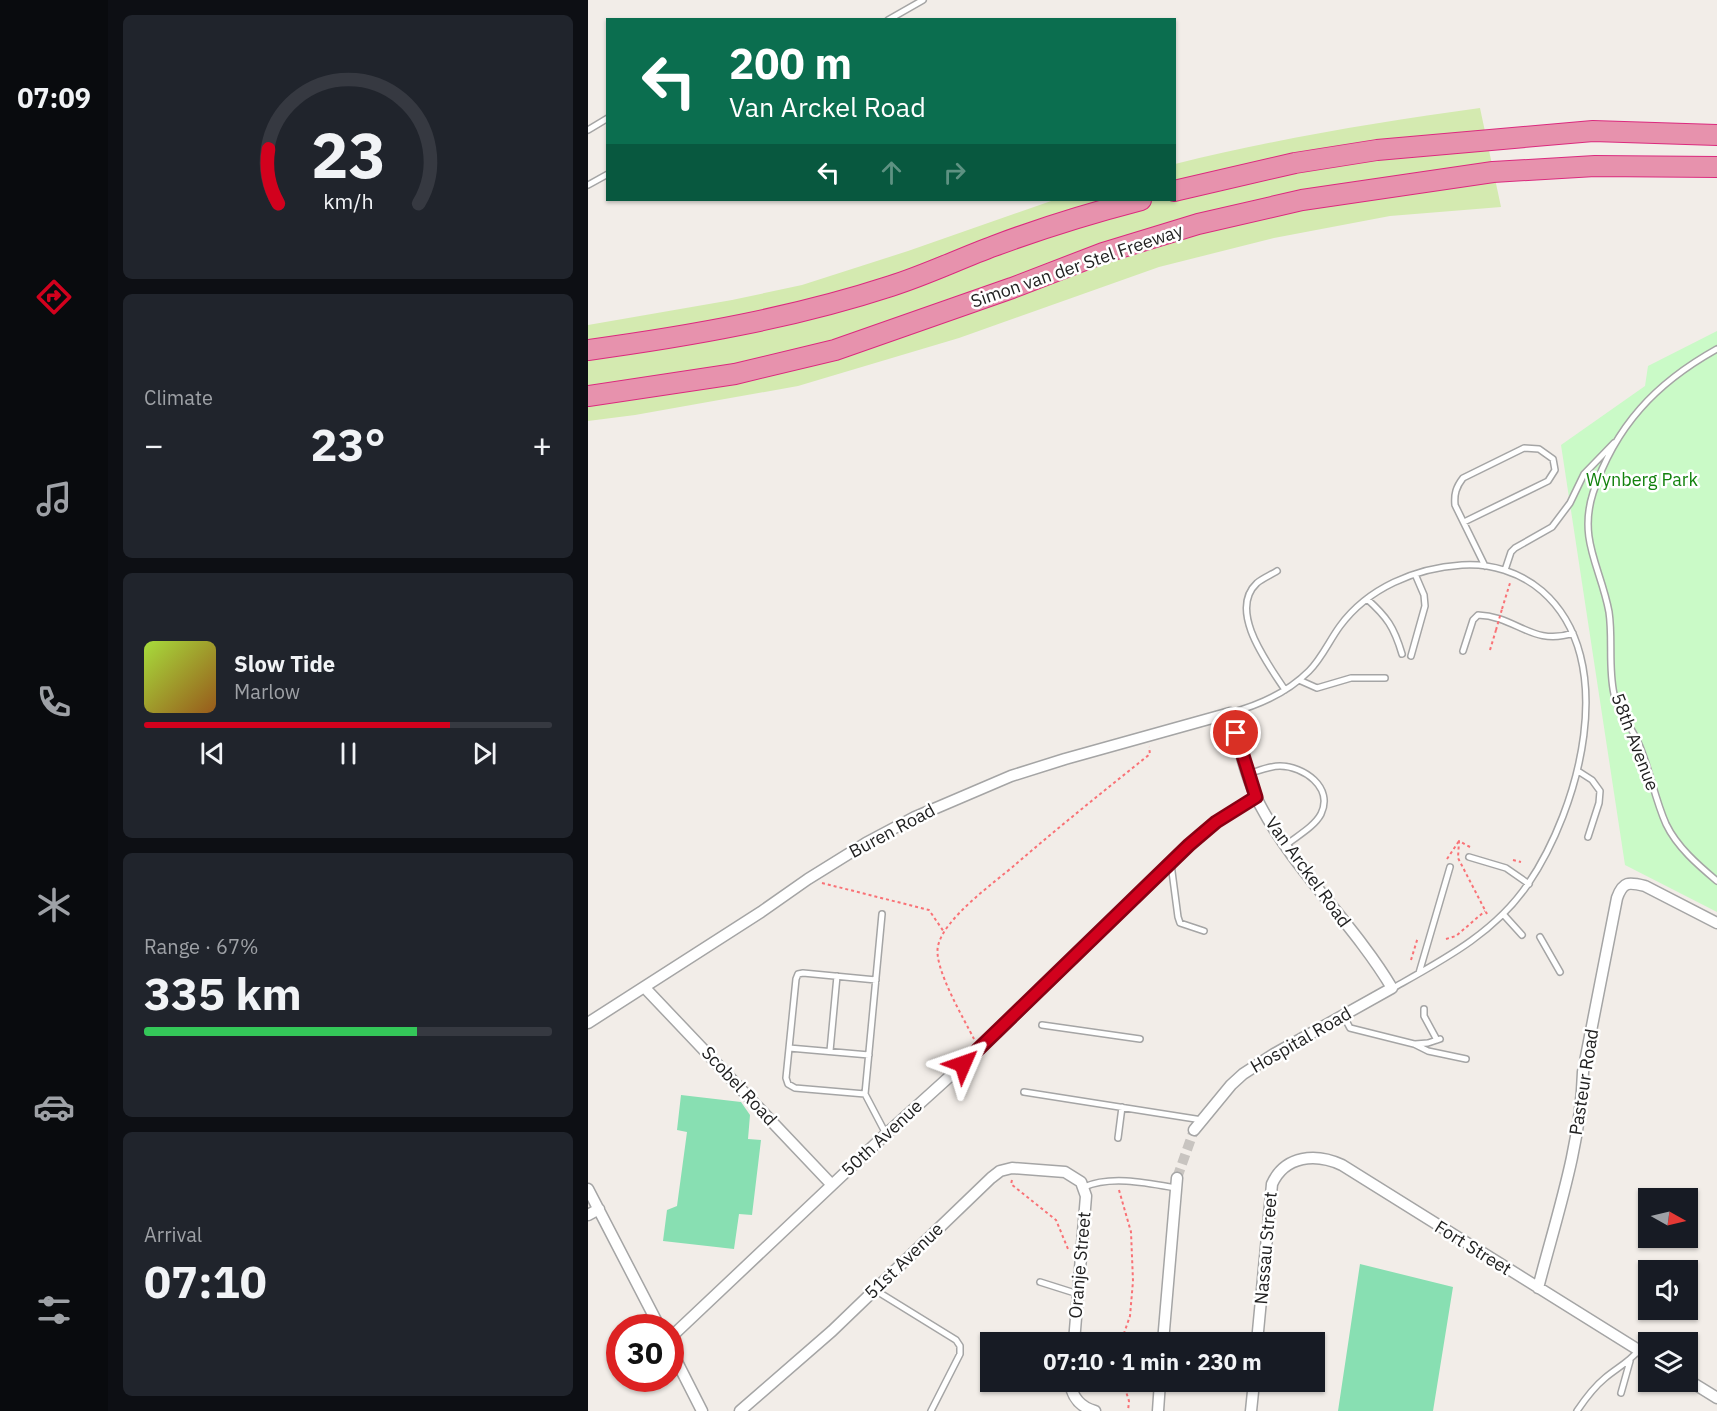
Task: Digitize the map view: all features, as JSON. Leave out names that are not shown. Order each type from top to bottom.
[{"type":"highway","points":[[1176,190],[1295,163],[1377,150],[1593,131],[1717,135]]},
{"type":"highway","name":"Simon van der Stel Freeway","points":[[588,396],[735,374],[835,350],[1012,288],[1103,253],[1198,224],[1302,200],[1493,172],[1595,166],[1717,167]]},
{"type":"highway","points":[[588,350],[724,329],[819,308],[893,286],[994,246],[1084,215],[1138,201]]},
{"type":"street","name":"Buren Road","points":[[588,1023],[761,912],[808,879],[866,843],[915,817],[1011,776],[1230,713]]},
{"type":"street","name":"Van Arckel Road","points":[[1230,713],[1256,797],[1286,845],[1373,959],[1392,988]]},
{"type":"street","name":"50th Avenue","points":[[684,1325],[886,1134],[979,1050],[1171,862],[1216,822],[1256,797]]},
{"type":"street","name":"Pasteur Road","points":[[1538,1288],[1569,1168],[1582,1100],[1583,1072],[1620,888],[1634,883],[1645,886],[1717,923]]},
{"type":"street","name":"Scobel Road","points":[[645,987],[832,1185]]},
{"type":"street","name":"Hospital Road","points":[[1194,1130],[1243,1074],[1392,988]]},
{"type":"street","name":"Fort Street","points":[[1292,1161],[1313,1157],[1342,1165],[1638,1349]]},
{"type":"street","name":"Nassau Street","points":[[1258,1332],[1270,1191],[1278,1172],[1292,1161]]},
{"type":"street","points":[[1012,1168],[1065,1172],[1076,1177],[1084,1187]]},
{"type":"street","name":"51st Avenue","points":[[740,1411],[832,1331],[995,1174],[1012,1168]]},
{"type":"street","points":[[1164,1332],[1177,1183]]},
{"type":"street","name":"Oranje Street","points":[[1075,1332],[1086,1196],[1084,1187]]},
{"type":"street","points":[[588,1189],[653,1314]]},
{"type":"street","points":[[588,1215],[598,1209]]},
{"type":"street","points":[[684,1376],[702,1411]]},
{"type":"street","points":[[1698,1386],[1717,1398]]},
{"type":"street","points":[[1073,1392],[1078,1402],[1095,1411]]},
{"type":"street","points":[[1158,1411],[1159,1392]]},
{"type":"street","points":[[1251,1411],[1253,1392]]},
{"type":"lane","points":[[892,18],[923,0]]},
{"type":"lane","points":[[588,129],[606,119]]},
{"type":"lane","points":[[588,185],[606,175]]},
{"type":"lane","name":"58th Avenue","points":[[1717,349],[1653,393],[1635,412],[1618,438],[1593,494],[1588,516],[1587,536],[1609,614],[1614,694],[1619,708],[1638,741],[1667,826],[1682,848],[1717,881]]},
{"type":"lane","points":[[1504,570],[1515,548],[1558,520],[1570,503],[1584,474],[1618,438]]},
{"type":"lane","points":[[1464,522],[1548,481],[1555,470],[1553,459],[1539,449],[1524,448],[1463,478],[1456,489],[1455,500],[1464,522],[1485,566]]},
{"type":"lane","points":[[1230,713],[1266,701],[1286,690],[1317,662],[1348,616],[1366,599],[1389,584],[1415,574],[1460,565],[1485,566],[1504,570],[1524,578],[1546,595],[1567,620],[1580,654],[1586,718],[1578,771],[1554,838],[1528,884],[1503,914],[1454,954],[1392,988]]},
{"type":"lane","points":[[1277,571],[1253,588],[1247,601],[1246,614],[1250,628],[1286,690]]},
{"type":"lane","points":[[1411,656],[1425,606],[1424,595],[1415,574]]},
{"type":"lane","points":[[1366,599],[1388,620],[1402,654]]},
{"type":"lane","points":[[1463,651],[1473,620],[1478,615],[1513,624],[1548,638],[1559,638],[1573,633]]},
{"type":"lane","points":[[1299,680],[1317,688],[1351,678],[1385,678]]},
{"type":"lane","points":[[1248,774],[1271,767],[1287,767],[1308,774],[1318,785],[1323,799],[1320,815],[1286,845]]},
{"type":"lane","points":[[1578,771],[1592,780],[1600,791],[1599,803],[1588,837]]},
{"type":"lane","points":[[1469,857],[1506,868],[1528,884]]},
{"type":"lane","points":[[1171,862],[1180,923],[1203,931]]},
{"type":"lane","points":[[1419,973],[1450,867]]},
{"type":"lane","points":[[882,914],[865,1094],[886,1134]]},
{"type":"lane","points":[[1503,914],[1522,935]]},
{"type":"lane","points":[[1540,937],[1560,972]]},
{"type":"lane","points":[[865,1094],[791,1086],[786,1078],[796,977],[803,973],[876,980]]},
{"type":"lane","points":[[830,1051],[837,976]]},
{"type":"lane","points":[[1414,1044],[1438,1040],[1424,1016],[1424,1009]]},
{"type":"lane","points":[[1343,1016],[1350,1028],[1414,1044],[1428,1051],[1466,1059]]},
{"type":"lane","points":[[1042,1025],[1140,1039]]},
{"type":"lane","points":[[789,1048],[869,1055]]},
{"type":"lane","points":[[1024,1092],[1202,1120]]},
{"type":"lane","points":[[1118,1138],[1122,1107]]},
{"type":"lane","points":[[1084,1187],[1103,1182],[1177,1183]]},
{"type":"lane","points":[[1040,1282],[1078,1294]]},
{"type":"lane","points":[[875,1290],[956,1340],[960,1346],[959,1358],[931,1411]]},
{"type":"lane","points":[[1577,1411],[1587,1396],[1604,1379],[1638,1356]]},
{"type":"lane","points":[[1621,1393],[1630,1360]]},
{"type":"path","points":[[1490,650],[1510,583]]},
{"type":"path","points":[[979,1050],[940,970],[938,948],[944,932],[967,905],[1150,753],[1148,737]]},
{"type":"path","points":[[808,879],[928,910],[944,932]]},
{"type":"path","points":[[1446,939],[1456,936],[1485,911]]},
{"type":"path","points":[[1012,1168],[1011,1184],[1056,1220],[1068,1249],[1082,1250]]},
{"type":"path","points":[[1118,1182],[1131,1232],[1133,1281],[1130,1316],[1124,1332]]},
{"type":"path","points":[[1126,1392],[1129,1401],[1128,1411]]},
{"type":"green space","points":[[1480,108],[1501,207],[1390,216],[1274,238],[1159,267],[959,338],[798,386],[635,415],[588,421],[588,325],[732,300],[802,285],[1051,201],[1176,201],[1176,164],[1327,132]]},
{"type":"green space","name":"Wynberg Park","points":[[1717,331],[1717,912],[1625,865],[1561,445],[1645,386],[1648,366]]},
{"type":"green space","points":[[681,1095],[741,1102],[750,1115],[748,1139],[761,1140],[752,1215],[739,1214],[734,1249],[663,1241],[667,1210],[677,1206],[687,1132],[677,1130]]},
{"type":"green space","points":[[1360,1264],[1453,1287],[1433,1411],[1338,1411]]},
{"type":"tunnel","points":[[1177,1178],[1194,1130]]},
{"type":"route","points":[[963,1064],[1189,845],[1216,822],[1256,797],[1236,733]]}]
